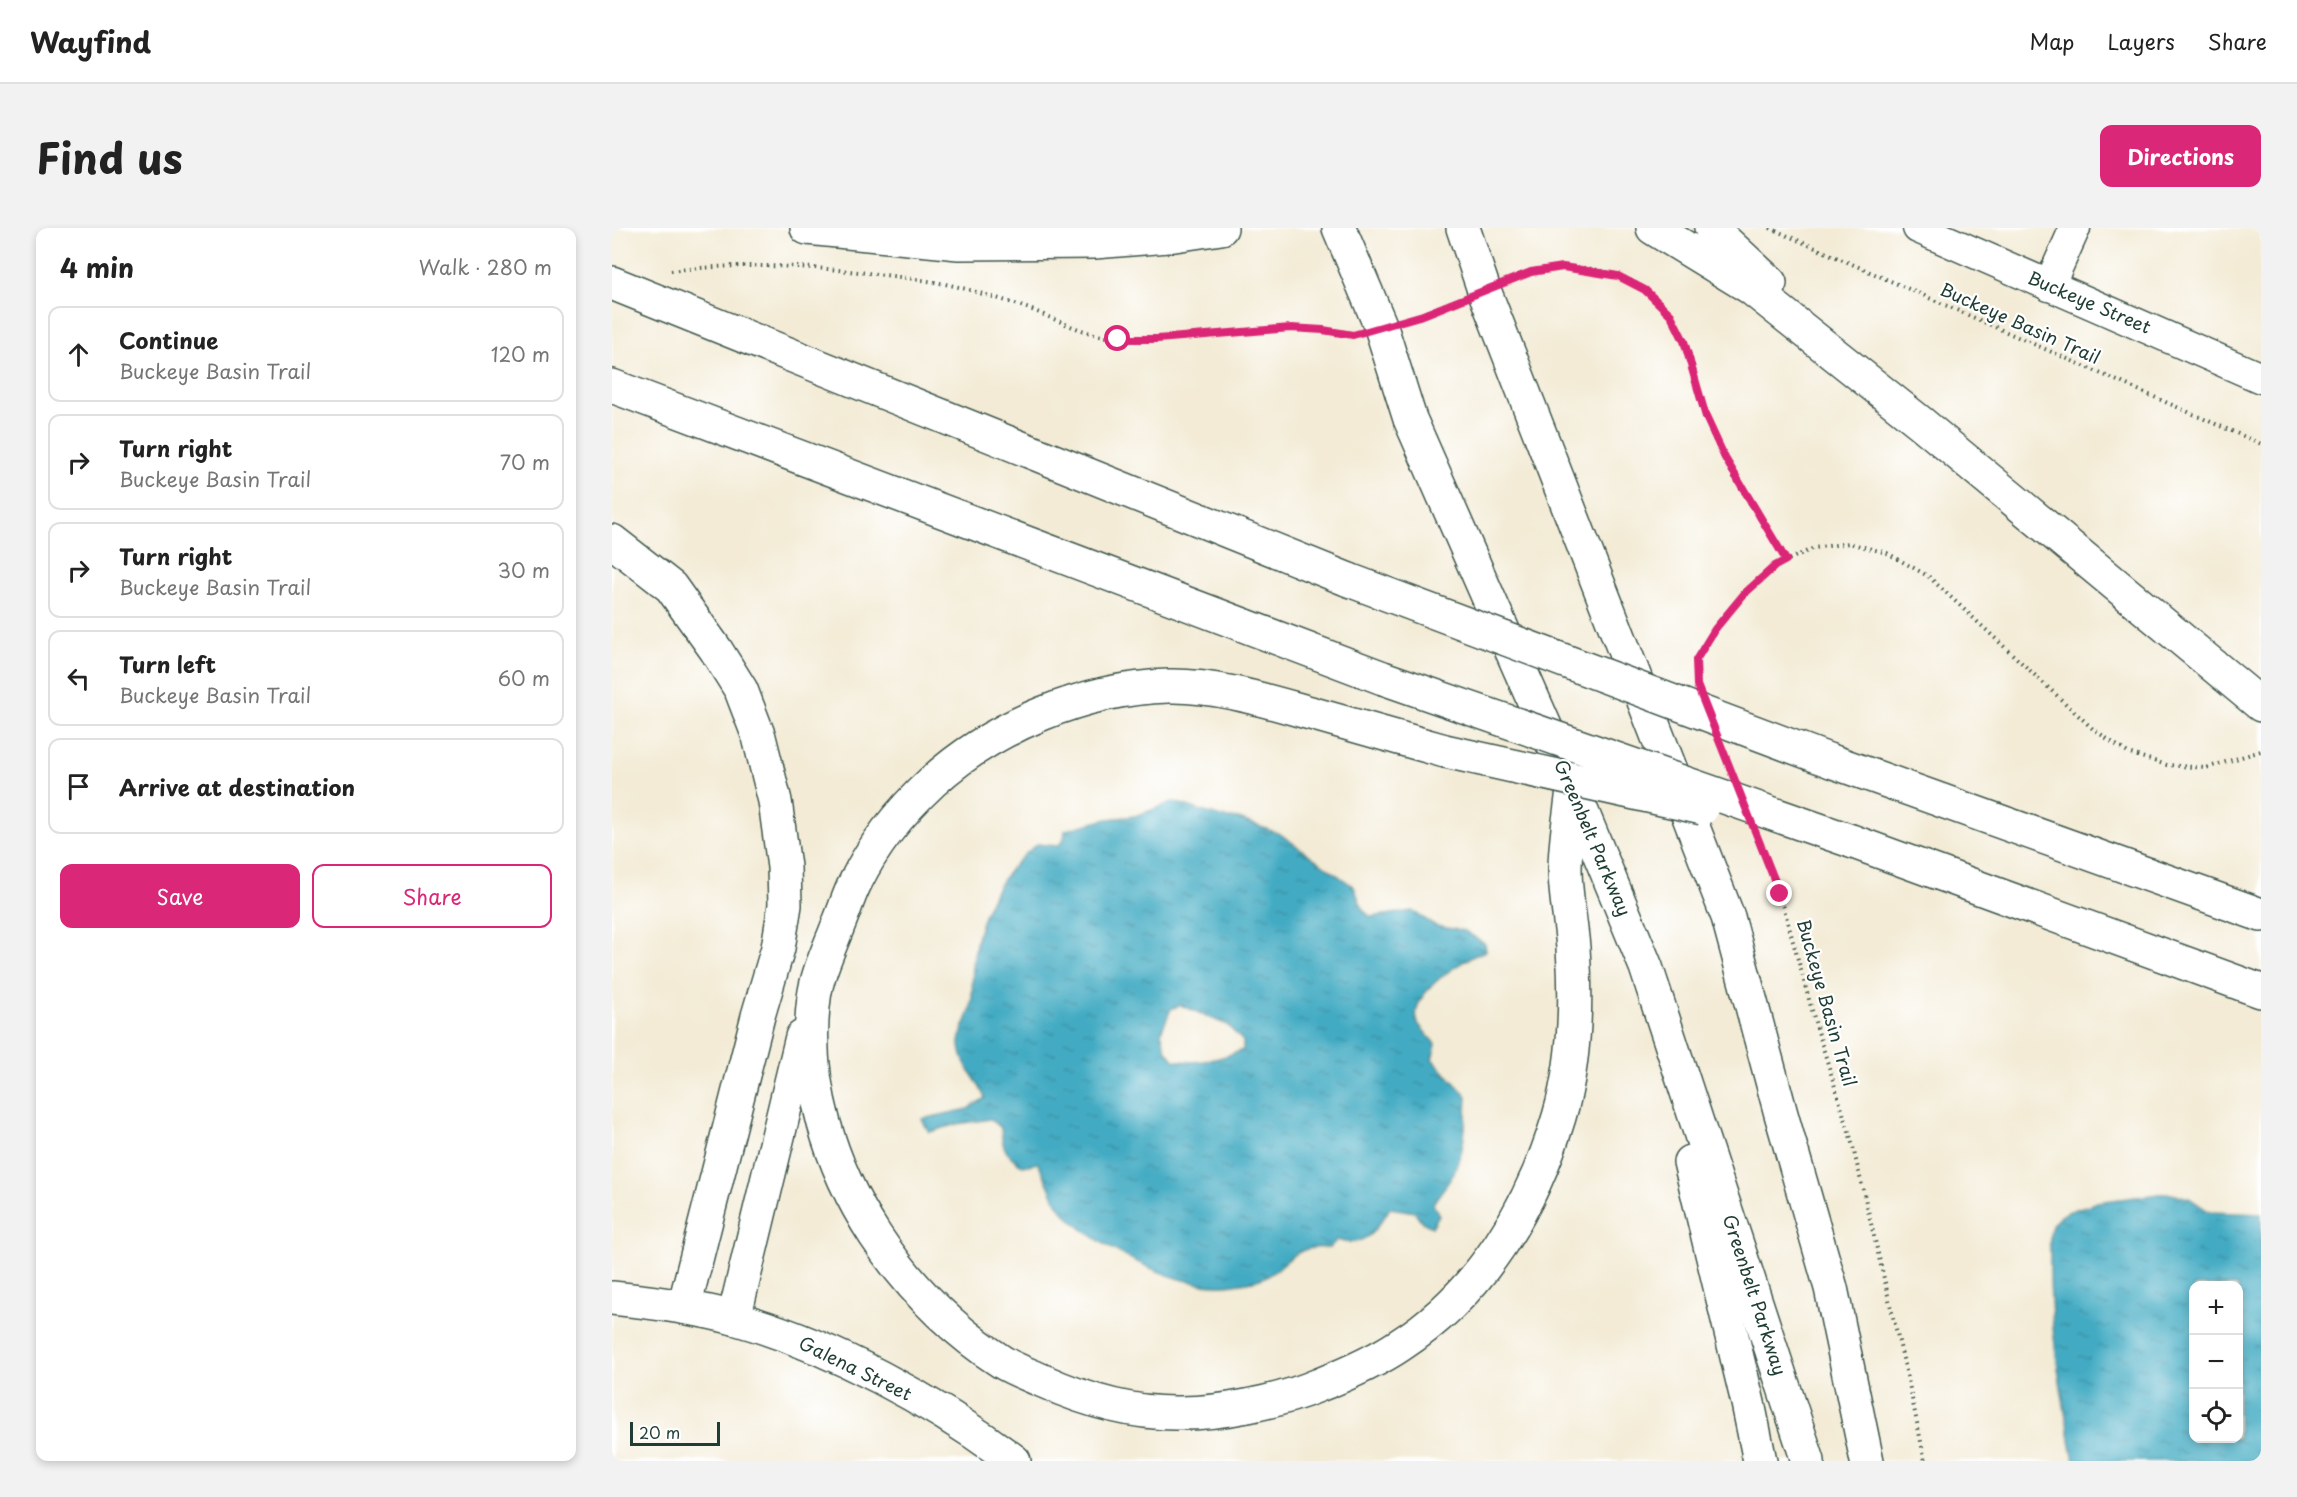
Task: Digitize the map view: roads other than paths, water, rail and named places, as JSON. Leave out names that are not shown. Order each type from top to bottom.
[{"type":"main road","points":[[807,228],[959,243],[1094,242],[1168,236],[1221,228]]},
{"type":"main road","name":"Greenbelt Parkway","points":[[1339,228],[1381,327],[1410,418],[1573,790],[1646,967],[1808,1461]]},
{"type":"main road","points":[[1463,228],[1484,290],[1728,917],[1830,1288],[1868,1461]]},
{"type":"main road","points":[[1653,228],[1751,288],[1921,423],[2254,700]]},
{"type":"main road","points":[[1711,228],[1921,423]]},
{"type":"main road","points":[[612,283],[1349,580],[1831,762],[2261,915]]},
{"type":"main road","points":[[612,386],[1383,678],[1851,841],[2261,991]]},
{"type":"main road","points":[[612,541],[671,587],[716,650],[741,690],[759,737],[776,801],[784,867],[785,905],[778,948],[758,1016],[684,1307]]},
{"type":"main road","points":[[734,1318],[771,1158],[814,991],[856,881],[886,832],[917,796],[945,770],[1013,726],[1063,706],[1117,692],[1170,686],[1216,691],[1265,700],[1445,751],[1851,841]]},
{"type":"main road","points":[[814,991],[811,1036],[815,1084],[830,1145],[853,1201],[884,1249],[913,1287],[951,1324],[1005,1365],[1062,1389],[1116,1406],[1174,1413],[1266,1402],[1304,1392],[1355,1371],[1403,1344],[1443,1312],[1483,1269],[1510,1233],[1524,1207],[1561,1113],[1571,1060],[1574,982],[1565,869],[1573,790]]},
{"type":"main road","points":[[1646,967],[1760,1461]]},
{"type":"main road","name":"Galena Street","points":[[612,1298],[684,1307],[734,1318],[821,1348],[945,1415],[982,1437],[1014,1461]]},
{"type":"street","name":"Buckeye Street","points":[[1918,228],[2261,378]]},
{"type":"street","points":[[2049,286],[2075,228]]},
{"type":"water","points":[[1174,802],[1221,817],[1239,819],[1280,834],[1354,887],[1363,910],[1371,917],[1412,911],[1436,926],[1465,931],[1485,944],[1486,951],[1464,961],[1428,989],[1420,1000],[1417,1012],[1418,1023],[1436,1045],[1432,1059],[1467,1096],[1460,1158],[1450,1180],[1433,1204],[1439,1215],[1432,1227],[1422,1222],[1415,1212],[1390,1208],[1375,1230],[1363,1239],[1355,1242],[1337,1240],[1329,1248],[1304,1250],[1295,1254],[1273,1272],[1253,1281],[1225,1285],[1197,1283],[1177,1278],[1134,1260],[1094,1237],[1077,1224],[1059,1205],[1038,1163],[1023,1166],[1009,1155],[1002,1142],[1001,1128],[991,1119],[957,1124],[929,1132],[922,1119],[968,1109],[985,1098],[963,1059],[960,1040],[971,1006],[973,965],[979,930],[992,897],[1001,882],[1037,844],[1058,846],[1064,839],[1065,830],[1107,819],[1135,816]],"holes":[[[1181,1005],[1227,1025],[1243,1041],[1243,1050],[1200,1061],[1174,1060],[1166,1049],[1161,1032],[1171,1009]]]},
{"type":"water","points":[[2167,1193],[2189,1198],[2210,1212],[2261,1214],[2261,1461],[2074,1461],[2060,1384],[2054,1334],[2050,1283],[2050,1235],[2053,1224],[2063,1215],[2097,1202]]}]
